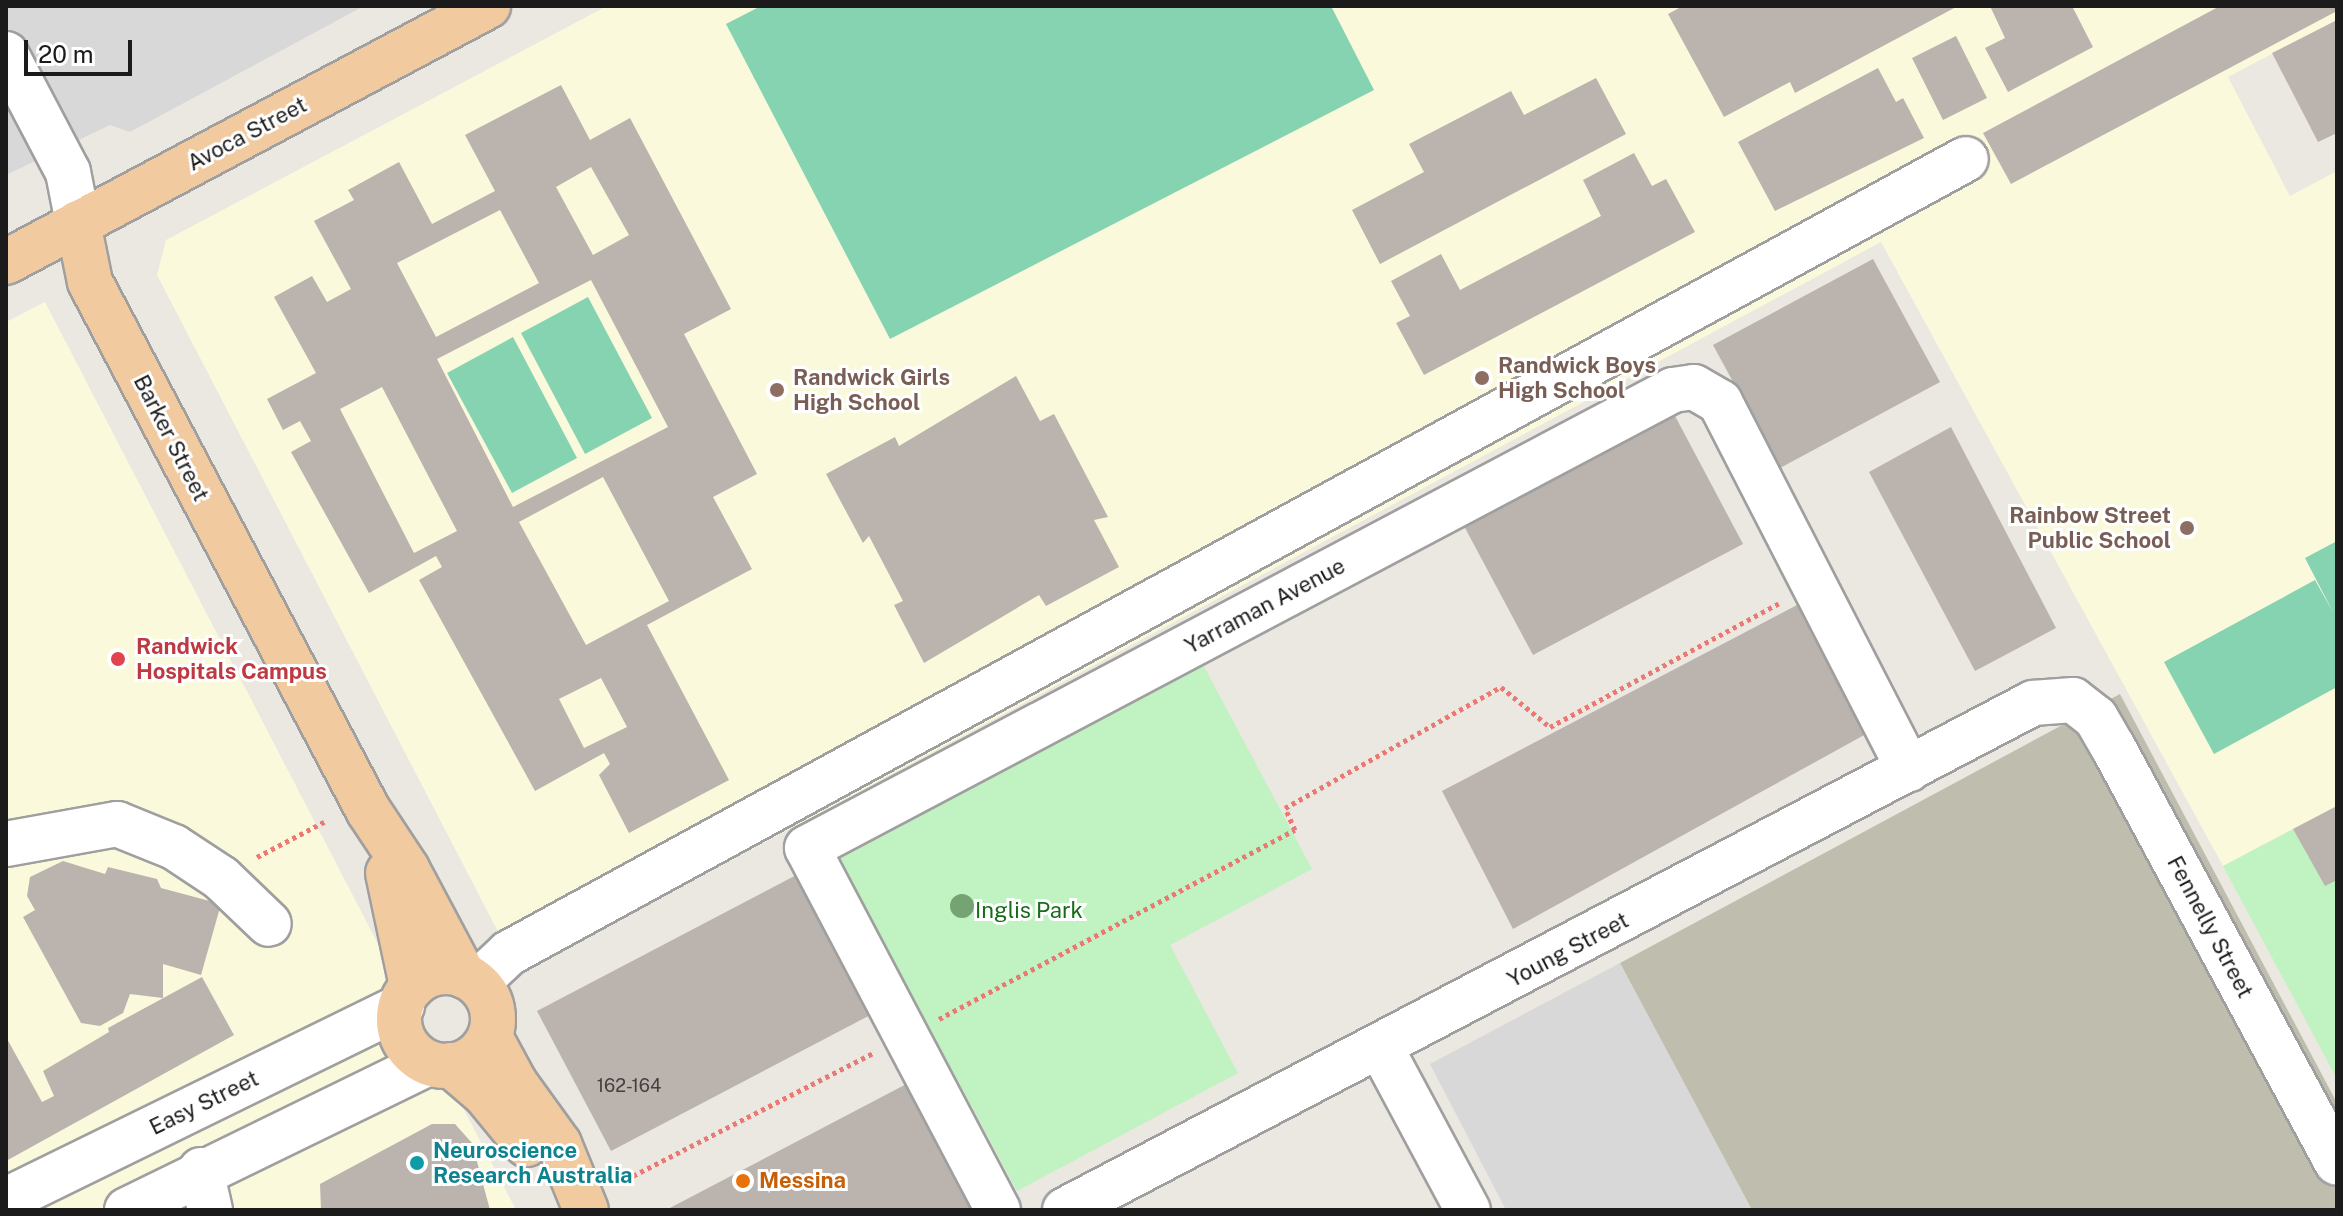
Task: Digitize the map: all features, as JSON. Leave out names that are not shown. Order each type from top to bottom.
[{"type":"main road","name":"Avoca Street","points":[[6,262],[488,6]]},
{"type":"main road","name":"Barker Street","points":[[78,223],[90,282],[368,810],[407,869],[470,979]]},
{"type":"main road","name":"Barker Street","points":[[368,810],[399,912],[407,996]]},
{"type":"main road","points":[[562,1210],[520,1135],[402,1033],[407,996],[435,974],[470,979],[492,1008],[490,1037],[515,1083],[600,1198]]},
{"type":"main road","points":[[439,1064],[471,1059],[490,1037]]},
{"type":"street","name":"Barker Street","points":[[6,54],[68,172],[78,223]]},
{"type":"street","points":[[470,979],[509,953],[1966,159]]},
{"type":"street","name":"Yarraman Avenue","points":[[998,1210],[807,848],[1673,390],[1694,387],[1720,402],[1909,769]]},
{"type":"street","name":"Young Street","points":[[1065,1210],[1381,1048],[2033,703],[2073,700]]},
{"type":"street","name":"Fennelly Street","points":[[2073,700],[2096,718],[2113,747],[2337,1163]]},
{"type":"street","points":[[6,844],[117,824],[174,847],[221,878],[269,924]]},
{"type":"street","name":"Easy Street","points":[[6,1200],[407,996]]},
{"type":"street","points":[[1381,1048],[1468,1210]]},
{"type":"street","points":[[127,1210],[205,1190],[439,1064]]},
{"type":"path","points":[[600,1198],[1295,830],[1285,808],[1501,687],[1550,727],[1813,584]]},
{"type":"path","points":[[221,878],[324,822]]},
{"type":"shaded area","points":[[6,6],[364,6],[130,132],[110,125],[6,175]]},
{"type":"shaded area","points":[[607,6],[2337,6],[2337,20],[2228,77],[2290,196],[2337,171],[2337,806],[2223,866],[1881,242],[520,974],[157,275],[166,240]]},
{"type":"shaded area","name":"Randwick Hospitals Campus","points":[[45,302],[516,1210],[6,1210],[6,322]]},
{"type":"shaded area","points":[[2120,694],[2337,1103],[2337,1210],[1752,1210],[1620,963]]},
{"type":"shaded area","points":[[1620,963],[1752,1210],[1506,1210],[1430,1064]]},
{"type":"green space","points":[[761,6],[1331,6],[1374,90],[890,339],[726,24]]},
{"type":"green space","points":[[588,297],[652,418],[585,454],[521,333]]},
{"type":"green space","points":[[513,337],[577,458],[512,493],[447,373]]},
{"type":"green space","points":[[2337,541],[2337,687],[2214,754],[2164,662],[2315,580],[2334,614],[2305,558]]},
{"type":"green space","name":"Inglis Park","points":[[1200,659],[1312,869],[1170,945],[1238,1073],[1017,1191],[836,853]]},
{"type":"green space","points":[[2337,806],[2337,1079],[2223,866]]},
{"type":"building","points":[[1683,6],[1958,6],[1795,93],[1790,82],[1724,117],[1668,14]]},
{"type":"building","points":[[1990,6],[2072,6],[2093,47],[2008,92],[1985,48],[2005,38]]},
{"type":"building","points":[[2220,6],[2337,6],[2337,11],[2011,184],[1983,133]]},
{"type":"building","points":[[2337,20],[2337,133],[2318,142],[2272,53]]},
{"type":"building","points":[[1956,36],[1987,98],[1943,120],[1912,58]]},
{"type":"building","points":[[1878,68],[1896,102],[1903,98],[1924,138],[1775,211],[1738,142]]},
{"type":"building","points":[[1596,78],[1626,134],[1380,264],[1352,210],[1424,172],[1409,144],[1511,91],[1524,115]]},
{"type":"building","points":[[561,85],[590,140],[630,118],[731,309],[684,334],[757,474],[713,497],[752,569],[647,625],[729,780],[629,833],[599,775],[610,764],[604,753],[535,791],[419,580],[442,567],[436,556],[369,593],[291,452],[311,441],[300,421],[283,430],[267,399],[316,373],[274,297],[312,276],[327,302],[351,289],[314,221],[354,200],[348,190],[399,162],[432,224],[495,191],[465,135]],"holes":[[[591,167],[629,235],[593,255],[556,187]],[[500,210],[539,283],[436,337],[397,263]],[[591,280],[668,427],[513,507],[437,359]],[[382,387],[457,531],[414,553],[340,409]],[[603,477],[669,601],[586,645],[519,522]],[[601,678],[627,727],[584,748],[559,699]]]},
{"type":"building","points":[[1634,153],[1652,186],[1666,179],[1695,232],[1424,375],[1396,323],[1410,316],[1391,281],[1441,254],[1460,290],[1601,216],[1583,180]]},
{"type":"building","points":[[1873,259],[1940,382],[1780,468],[1713,345]]},
{"type":"building","points":[[1016,376],[1040,421],[1054,414],[1108,517],[1094,520],[1119,567],[1046,606],[1039,595],[924,663],[894,605],[903,601],[869,536],[863,543],[826,474],[895,437],[899,446]]},
{"type":"building","points":[[1674,414],[1743,544],[1533,655],[1464,526]]},
{"type":"building","points":[[1951,427],[2056,628],[1975,671],[1869,472]]},
{"type":"building","points":[[1799,604],[1866,734],[1513,929],[1442,791]]},
{"type":"building","points":[[2337,806],[2337,880],[2325,886],[2293,829]]},
{"type":"building","points":[[63,861],[105,874],[108,867],[157,879],[161,888],[221,904],[201,975],[163,964],[163,998],[130,994],[123,1013],[100,1026],[81,1023],[23,917],[35,910],[27,896],[30,877]]},
{"type":"building","points":[[804,871],[878,1011],[611,1151],[537,1011]]},
{"type":"building","points":[[202,977],[234,1035],[6,1161],[6,1037],[42,1102],[54,1096],[43,1071],[109,1032],[108,1028]]},
{"type":"building","points":[[914,1080],[982,1210],[666,1210]]},
{"type":"building","name":"Neuroscience Research Australia","points":[[432,1124],[455,1124],[472,1143],[490,1210],[321,1210],[320,1184]]},
{"type":"place","name":"Randwick Boys High School","points":[[1482,378]]},
{"type":"place","name":"Randwick Girls High School","points":[[777,390]]},
{"type":"place","name":"Rainbow Street Public School","points":[[2187,528]]},
{"type":"place","name":"Randwick Hospitals Campus","points":[[118,659]]},
{"type":"place","name":"Neuroscience Research Australia","points":[[417,1163]]},
{"type":"place","name":"Messina","points":[[743,1181]]}]
